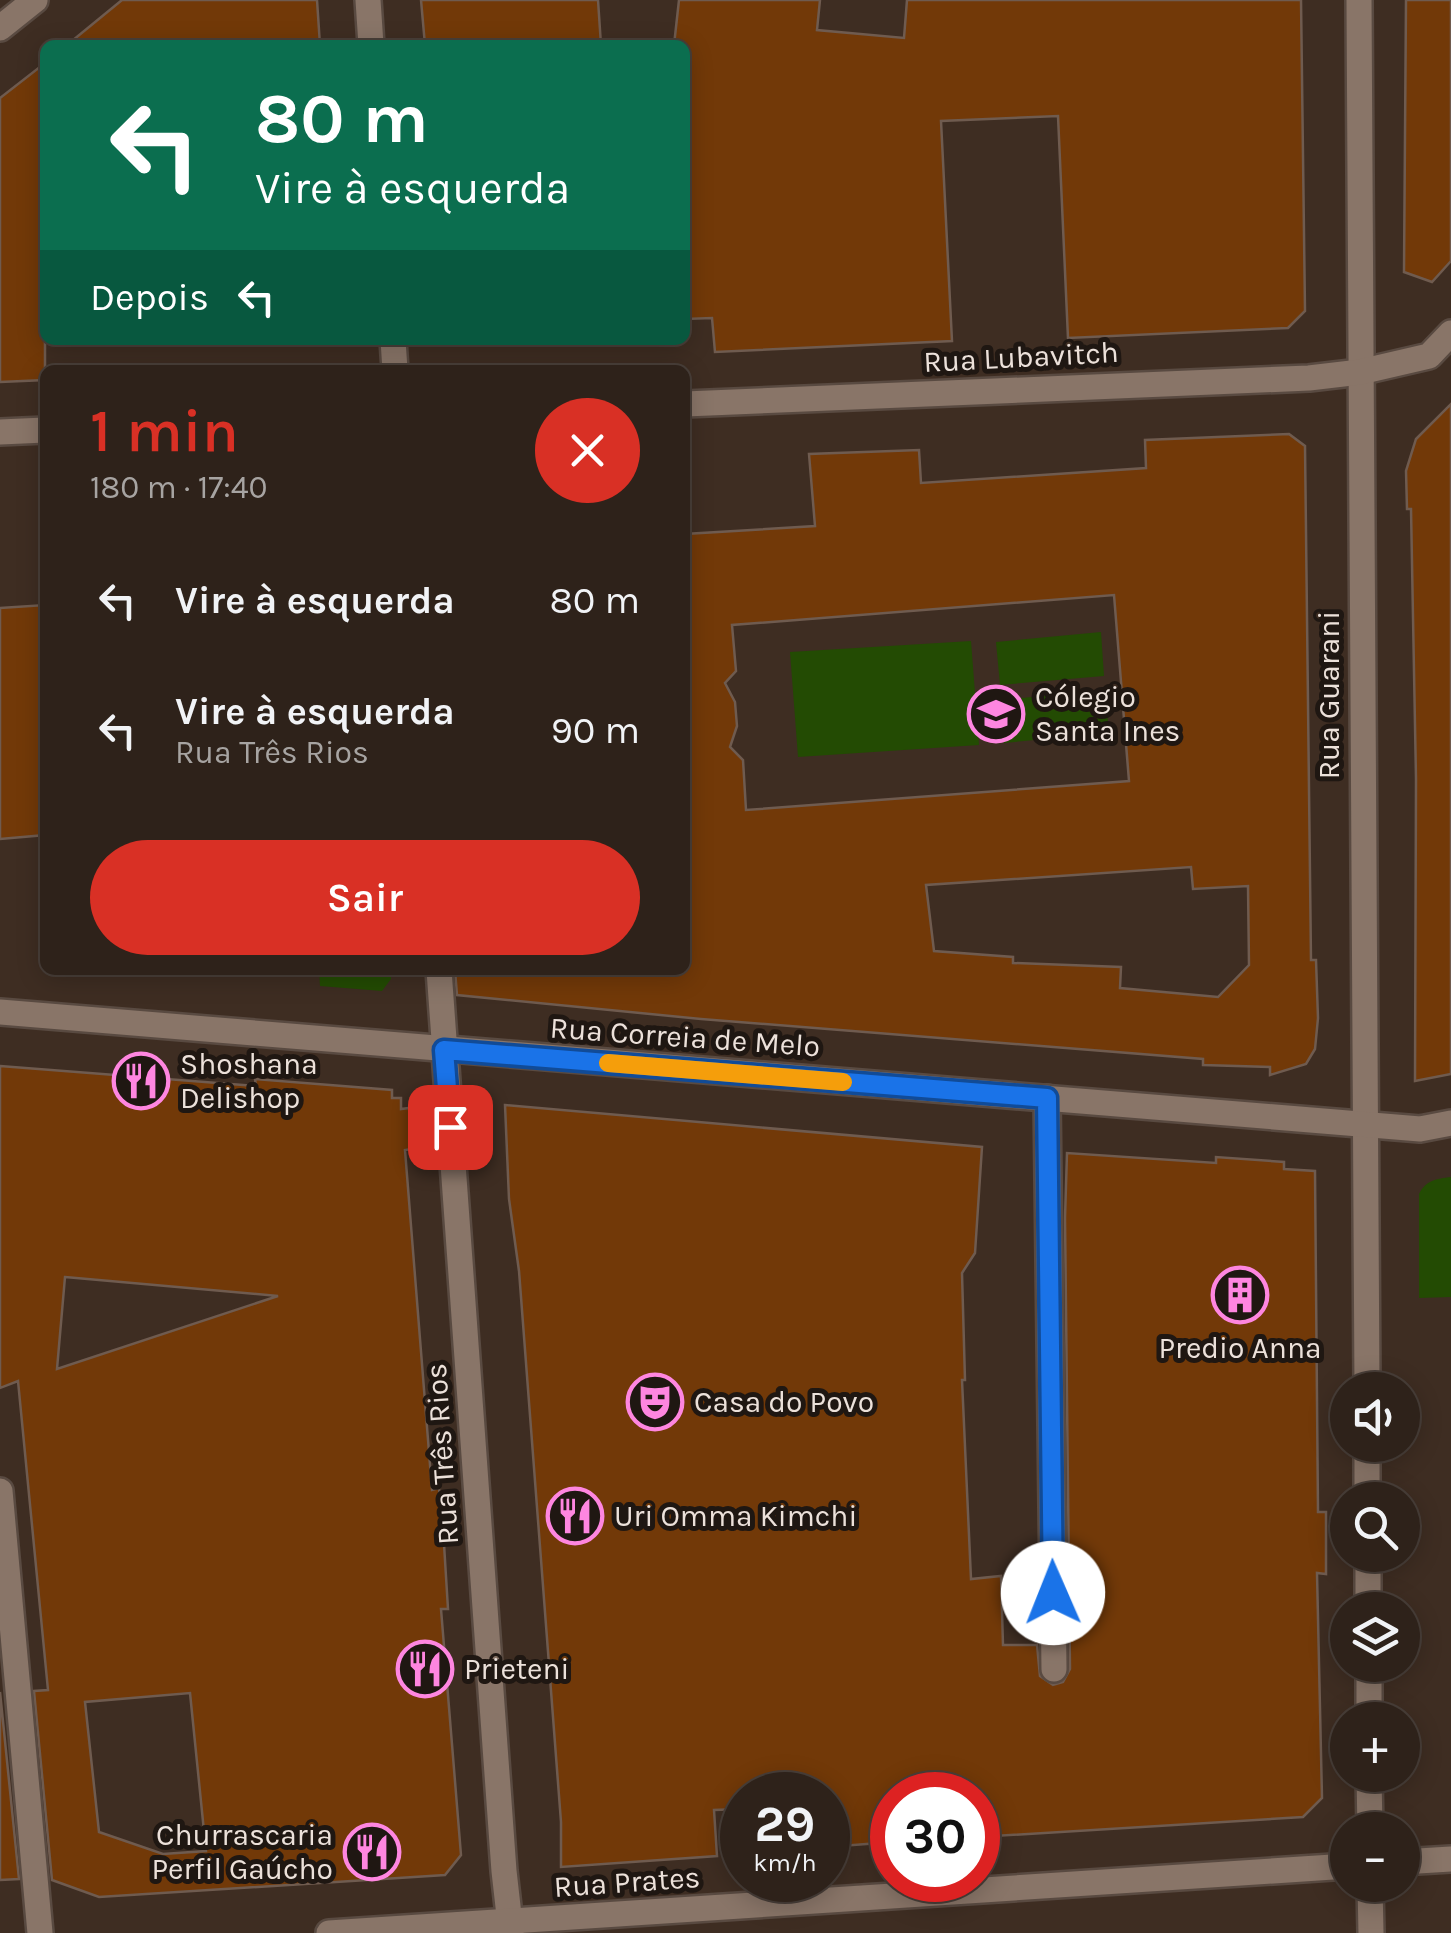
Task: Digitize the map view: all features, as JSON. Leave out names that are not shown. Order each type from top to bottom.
[{"type":"street","points":[[0,28],[35,0]]},
{"type":"street","points":[[368,0],[371,40]]},
{"type":"street","name":"Rua Guarani","points":[[1359,0],[1366,1372]]},
{"type":"street","points":[[1440,361],[1451,333]]},
{"type":"street","name":"Rua Lubavitch","points":[[690,404],[1309,378],[1440,361]]},
{"type":"street","points":[[0,432],[40,430]]},
{"type":"street","name":"Rua Três Rios","points":[[438,975],[510,1927]]},
{"type":"street","name":"Rua Correia de Melo","points":[[0,1012],[1420,1129],[1451,1123]]},
{"type":"street","points":[[1047,1098],[1054,1669]]},
{"type":"street","points":[[0,1492],[40,1933]]},
{"type":"street","points":[[1420,1861],[1451,1859]]},
{"type":"street","name":"Rua Prates","points":[[329,1933],[510,1927],[1330,1867]]},
{"type":"street","points":[[1370,1902],[1370,1933]]},
{"type":"green space","points":[[1101,632],[1104,676],[1000,685],[996,642]]},
{"type":"green space","points":[[971,641],[979,745],[798,757],[790,652]]},
{"type":"green space","points":[[1105,690],[1109,733],[1004,743],[1000,700]]},
{"type":"green space","points":[[319,975],[391,975],[382,991],[320,986]]},
{"type":"green space","points":[[1451,1177],[1451,1297],[1419,1298],[1419,1194],[1432,1181]]},
{"type":"building","points":[[122,0],[317,0],[320,40],[73,40]]},
{"type":"building","points":[[421,0],[598,0],[601,40],[425,40]]},
{"type":"building","points":[[679,0],[820,0],[817,30],[904,38],[907,0],[1301,0],[1305,311],[1288,328],[1068,338],[1058,116],[941,121],[952,341],[715,352],[712,318],[690,319],[690,40],[675,40]]},
{"type":"building","points":[[1406,0],[1451,0],[1451,261],[1432,282],[1404,272]]},
{"type":"building","points":[[40,67],[40,345],[45,345],[45,365],[40,365],[40,380],[0,382],[0,98]]},
{"type":"building","points":[[1451,404],[1451,1074],[1415,1081],[1416,779],[1411,509],[1407,509],[1406,471],[1416,439]]},
{"type":"building","name":"Cólegio Santa Ines","points":[[1289,434],[1305,446],[1311,960],[1316,960],[1318,1018],[1315,1049],[1306,1064],[1270,1075],[1270,1067],[1203,1065],[1203,1059],[701,1019],[457,995],[455,975],[690,975],[690,534],[815,526],[809,454],[919,450],[921,483],[1146,468],[1145,440]],"holes":[[[1114,595],[1129,781],[746,810],[743,760],[730,747],[737,726],[735,702],[725,683],[736,671],[732,625]],[[1191,867],[1193,889],[1248,886],[1249,965],[1218,997],[1120,988],[1121,967],[1013,963],[1013,957],[934,951],[926,885]]]},
{"type":"building","points":[[40,605],[40,835],[0,839],[0,608]]},
{"type":"building","points":[[0,1066],[256,1086],[255,1079],[392,1090],[392,1098],[401,1098],[401,1109],[409,1108],[412,1149],[405,1150],[432,1490],[439,1488],[448,1609],[441,1609],[461,1855],[445,1875],[99,1897],[52,1880],[34,1691],[48,1690],[18,1381],[0,1388]],"holes":[[[65,1277],[278,1296],[57,1369]],[[190,1693],[206,1851],[163,1854],[99,1832],[85,1702]]]},
{"type":"building","points":[[505,1105],[982,1147],[975,1253],[962,1273],[962,1380],[971,1579],[1001,1576],[1003,1645],[1037,1645],[1040,1676],[1053,1685],[1063,1682],[1070,1669],[1067,1153],[1216,1163],[1216,1157],[1284,1162],[1284,1169],[1315,1171],[1318,1512],[1326,1512],[1326,1574],[1317,1573],[1322,1798],[1303,1817],[1000,1836],[1000,1772],[870,1772],[870,1844],[850,1845],[850,1772],[720,1772],[720,1810],[714,1810],[717,1856],[561,1867],[561,1822],[519,1271],[509,1199]]},
{"type":"building","points":[[0,1692],[19,1879],[0,1880]]},
{"type":"slow traffic","points":[[608,1063],[843,1082]]},
{"type":"place","name":"Cólegio Santa Ines","points":[[996,714]]},
{"type":"place","name":"Shoshana Delishop","points":[[141,1081]]},
{"type":"place","name":"Predio Anna","points":[[1240,1295]]},
{"type":"place","name":"Casa do Povo","points":[[655,1402]]},
{"type":"place","name":"Uri Omma Kimchi","points":[[575,1516]]},
{"type":"place","name":"Prieteni","points":[[425,1669]]},
{"type":"place","name":"Churrascaria Perfil Gaúcho","points":[[372,1852]]},
{"type":"route","points":[[450,1127],[444,1050],[1047,1098],[1053,1593]]}]
